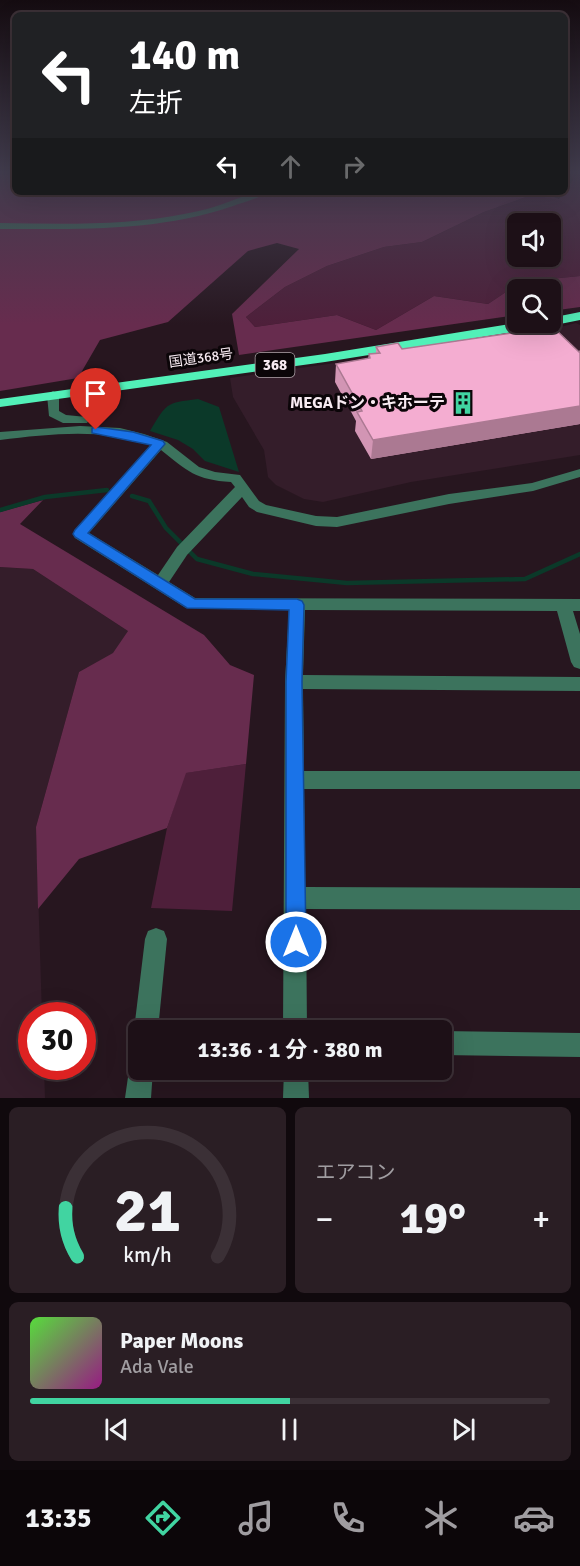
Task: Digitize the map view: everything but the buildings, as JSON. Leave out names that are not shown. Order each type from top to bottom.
[{"type":"highway","name":"国道368号","points":[[561,320],[580,316]]},
{"type":"highway","name":"国道368号","points":[[0,403],[325,358],[507,329]]},
{"type":"street","points":[[0,226],[113,225],[150,222]]},
{"type":"street","points":[[53,395],[53,413],[57,417],[108,424],[113,427],[113,432]]},
{"type":"street","points":[[0,436],[80,428],[113,432],[159,444],[187,465],[203,473],[235,478],[254,504],[262,509],[316,521],[337,522],[449,499],[533,487],[580,473]]},
{"type":"street","points":[[159,444],[80,534],[192,604],[572,605],[580,662]]},
{"type":"street","points":[[160,584],[186,547],[241,489]]},
{"type":"street","points":[[295,1020],[294,682],[297,605]]},
{"type":"street","points":[[294,682],[580,684]]},
{"type":"street","points":[[296,780],[580,780]]},
{"type":"street","points":[[296,898],[580,899]]},
{"type":"street","points":[[147,1020],[156,939]]},
{"type":"street","points":[[452,1043],[580,1045]]},
{"type":"street","points":[[138,1098],[140,1080]]},
{"type":"street","points":[[296,1080],[296,1098]]},
{"type":"shaded area","points":[[0,222],[463,222],[422,242],[384,247],[327,266],[285,287],[246,317],[255,327],[337,315],[376,330],[434,296],[488,304],[507,291],[507,316],[239,355],[232,314],[299,249],[277,243],[248,251],[168,322],[100,340],[78,378],[0,391]]},
{"type":"shaded area","points":[[463,222],[507,222],[507,267],[561,267],[561,222],[580,222],[580,276],[507,279],[507,291],[488,304],[434,296],[376,330],[337,315],[255,327],[246,317],[285,287],[327,266],[384,247],[422,242]]},
{"type":"shaded area","points":[[580,276],[580,307],[561,310],[561,279],[550,279]]},
{"type":"shaded area","points":[[576,323],[580,325],[580,455],[411,482],[323,502],[304,499],[276,485],[268,477],[264,450],[233,397],[230,378],[537,333],[561,333],[561,327]]},
{"type":"shaded area","points":[[198,399],[219,407],[239,472],[205,461],[193,449],[178,440],[150,431],[168,406]]},
{"type":"shaded area","points":[[43,500],[20,524],[204,635],[230,665],[254,675],[246,764],[186,773],[167,828],[79,859],[38,909],[36,827],[79,672],[113,653],[128,631],[33,569],[0,567],[0,512]]},
{"type":"shaded area","points":[[0,567],[33,569],[128,631],[114,653],[79,672],[36,827],[42,1002],[18,1002],[18,1080],[44,1080],[45,1098],[0,1098]]},
{"type":"shaded area","points":[[246,764],[232,911],[151,908],[167,828],[185,773]]},
{"type":"waterway","points":[[0,510],[45,497],[107,490]]},
{"type":"waterway","points":[[132,496],[149,501],[166,528],[197,559],[253,574],[347,583],[525,579],[580,554]]},
{"type":"place","name":"MEGAドン・キホーテ","points":[[463,403]]},
{"type":"route","points":[[96,430],[133,436],[159,444],[80,534],[192,604],[297,605],[294,682],[296,942]]}]
